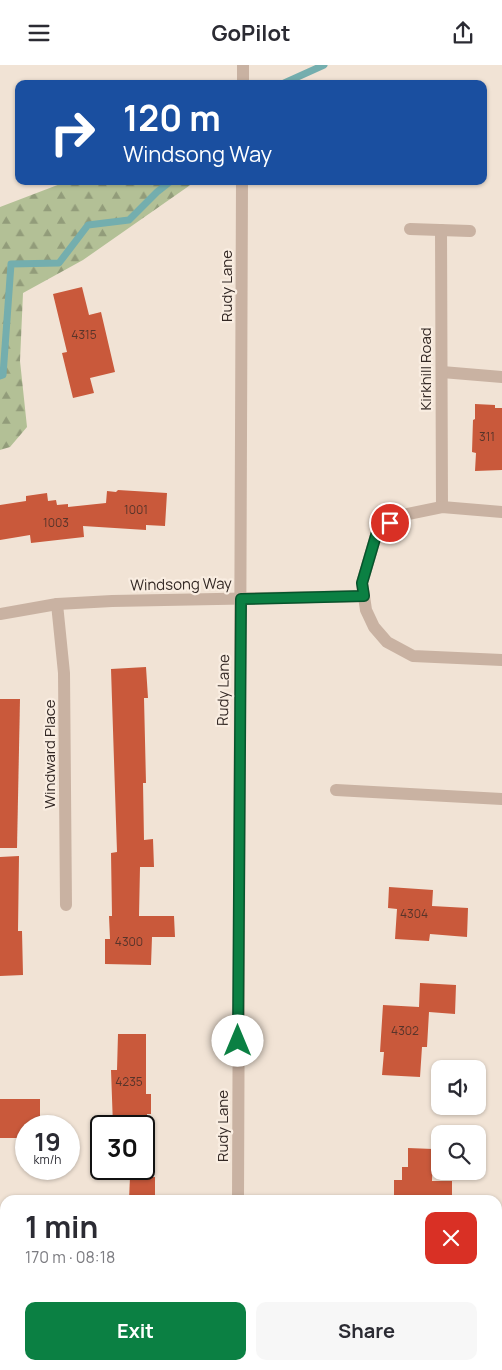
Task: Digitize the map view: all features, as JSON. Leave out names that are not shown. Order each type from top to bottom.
[{"type":"street","points":[[242,80],[243,65]]},
{"type":"street","name":"Rudy Lane","points":[[238,1195],[242,185]]},
{"type":"street","points":[[410,229],[470,231]]},
{"type":"street","name":"Kirkhill Road","points":[[441,230],[442,507]]},
{"type":"street","points":[[442,372],[502,377]]},
{"type":"street","points":[[502,512],[442,507],[403,515],[377,532],[362,583],[366,610],[374,627],[387,643],[413,656],[502,660]]},
{"type":"street","name":"Windsong Way","points":[[0,613],[57,604],[112,601],[364,596]]},
{"type":"street","name":"Windward Place","points":[[57,604],[64,673],[66,905]]},
{"type":"street","points":[[336,790],[502,799]]},
{"type":"green space","points":[[58,185],[190,185],[83,260],[23,293],[20,361],[27,427],[10,447],[0,450],[0,207]]},
{"type":"building","points":[[82,287],[89,315],[101,312],[115,372],[90,378],[94,393],[73,398],[62,353],[67,352],[53,294]]},
{"type":"building","points":[[475,404],[495,405],[495,408],[502,408],[502,470],[475,471],[476,453],[472,452]]},
{"type":"building","points":[[118,490],[167,493],[165,526],[146,525],[146,530],[83,526],[84,537],[31,543],[30,535],[0,540],[0,505],[26,501],[26,496],[47,493],[48,501],[56,500],[57,505],[68,504],[68,507],[106,503],[107,491],[116,492]]},
{"type":"building","points":[[146,667],[148,698],[144,698],[146,783],[143,783],[144,840],[153,839],[154,867],[140,867],[139,916],[174,916],[175,937],[152,937],[151,965],[105,964],[105,939],[110,939],[109,916],[112,916],[111,853],[117,852],[111,669]]},
{"type":"building","points":[[0,699],[20,699],[17,848],[0,848]]},
{"type":"building","points":[[19,856],[18,931],[22,931],[23,975],[0,976],[0,857]]},
{"type":"building","points":[[389,887],[433,890],[432,906],[468,908],[467,937],[430,934],[429,941],[395,939],[397,909],[388,908]]},
{"type":"building","points":[[420,983],[456,985],[455,1014],[429,1012],[427,1047],[422,1047],[420,1077],[382,1075],[384,1052],[380,1052],[383,1005],[419,1007]]},
{"type":"building","points":[[118,1034],[146,1034],[146,1094],[151,1094],[151,1114],[113,1115],[111,1070],[117,1070]]},
{"type":"building","points":[[0,1099],[40,1099],[40,1115],[15,1115],[15,1138],[0,1138]]},
{"type":"building","points":[[408,1148],[431,1149],[431,1180],[452,1181],[452,1195],[394,1195],[394,1180],[402,1180],[402,1167],[408,1167]]},
{"type":"building","points":[[130,1180],[155,1180],[155,1195],[129,1195]]},
{"type":"waterway","points":[[291,80],[324,65]]},
{"type":"waterway","points":[[0,376],[3,375],[11,264],[59,263],[88,225],[129,220],[166,185]]},
{"type":"route","points":[[238,1041],[241,599],[364,596],[362,583],[377,532],[390,523]]}]
